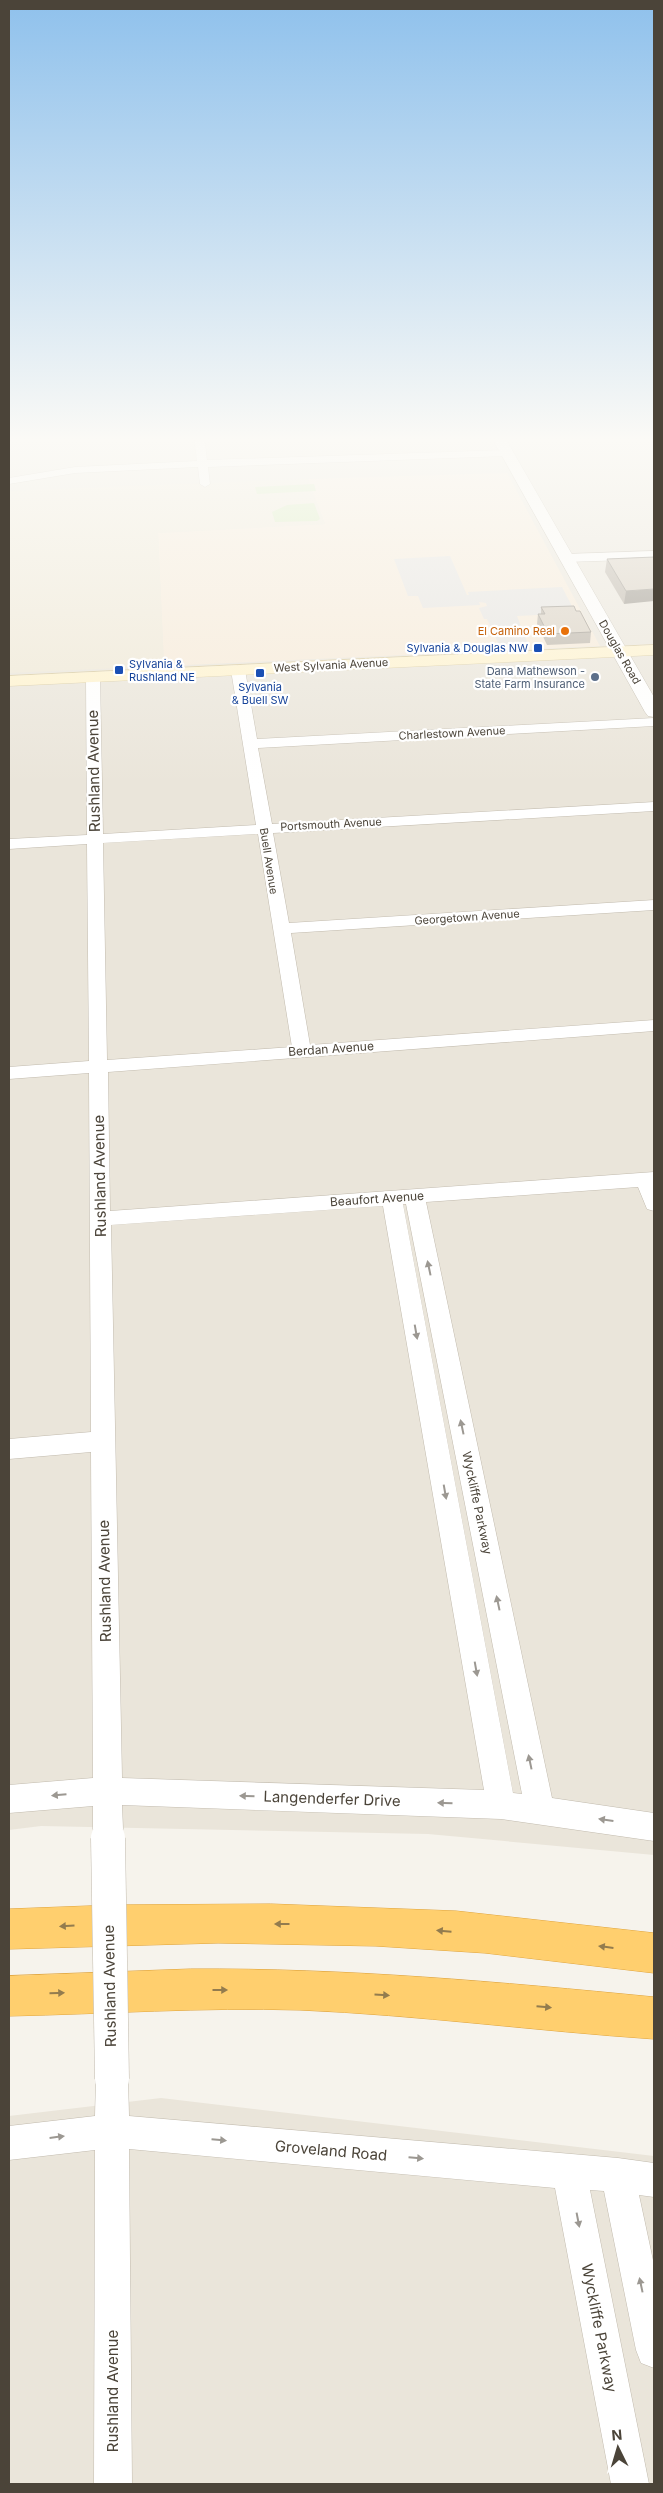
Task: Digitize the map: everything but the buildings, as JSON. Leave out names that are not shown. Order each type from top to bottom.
[{"type":"highway","points":[[9,1929],[75,1925],[312,1925],[429,1929],[553,1940],[654,1953]]},
{"type":"highway","points":[[9,1996],[170,1990],[298,1990],[426,1997],[654,2018]]},
{"type":"main road","name":"West Sylvania Avenue","points":[[9,681],[654,650]]},
{"type":"street","name":"Douglas Road","points":[[564,552],[654,712]]},
{"type":"street","points":[[567,558],[654,555]]},
{"type":"street","name":"Buell Avenue","points":[[238,670],[302,1051]]},
{"type":"street","name":"Rushland Avenue","points":[[93,677],[113,2131],[113,2484]]},
{"type":"street","name":"Charlestown Avenue","points":[[250,744],[654,722]]},
{"type":"street","name":"Portsmouth Avenue","points":[[9,844],[654,806]]},
{"type":"street","name":"Georgetown Avenue","points":[[280,929],[654,905]]},
{"type":"street","name":"Berdan Avenue","points":[[9,1073],[654,1026]]},
{"type":"street","points":[[650,1180],[654,1204]]},
{"type":"street","name":"Beaufort Avenue","points":[[100,1219],[650,1180]]},
{"type":"street","points":[[403,1197],[501,1804]]},
{"type":"street","name":"Wyckliffe Parkway","points":[[403,1197],[540,1810]]},
{"type":"street","points":[[9,1449],[103,1441]]},
{"type":"street","name":"Langenderfer Drive","points":[[9,1799],[108,1791],[501,1804],[654,1827]]},
{"type":"street","name":"Groveland Road","points":[[9,2143],[113,2131],[618,2175],[654,2180]]},
{"type":"street","name":"Wyckliffe Parkway","points":[[569,2172],[630,2484]]},
{"type":"street","points":[[618,2175],[654,2350]]},
{"type":"shaded area","points":[[9,552],[654,552],[654,1855],[428,1834],[41,1826],[9,1830]]},
{"type":"shaded area","points":[[9,552],[159,552],[164,666],[9,673]]},
{"type":"shaded area","points":[[159,552],[550,552],[600,646],[164,666]]},
{"type":"shaded area","points":[[450,556],[467,595],[469,595],[468,592],[562,587],[574,610],[559,614],[517,616],[528,644],[499,645],[487,619],[484,619],[479,608],[487,606],[486,603],[479,602],[480,605],[423,608],[418,596],[408,596],[394,559]]},
{"type":"shaded area","points":[[161,2098],[654,2156],[654,2484],[9,2484],[9,2116]]},
{"type":"place","name":"El Camino Real","points":[[565,631]]},
{"type":"place","name":"Sylvania & Douglas NW","points":[[538,648]]},
{"type":"place","name":"Sylvania & Rushland NE","points":[[119,670]]},
{"type":"place","name":"Sylvania & Buell SW","points":[[260,673]]},
{"type":"place","name":"Dana Mathewson - State Farm Insurance","points":[[595,677]]}]
